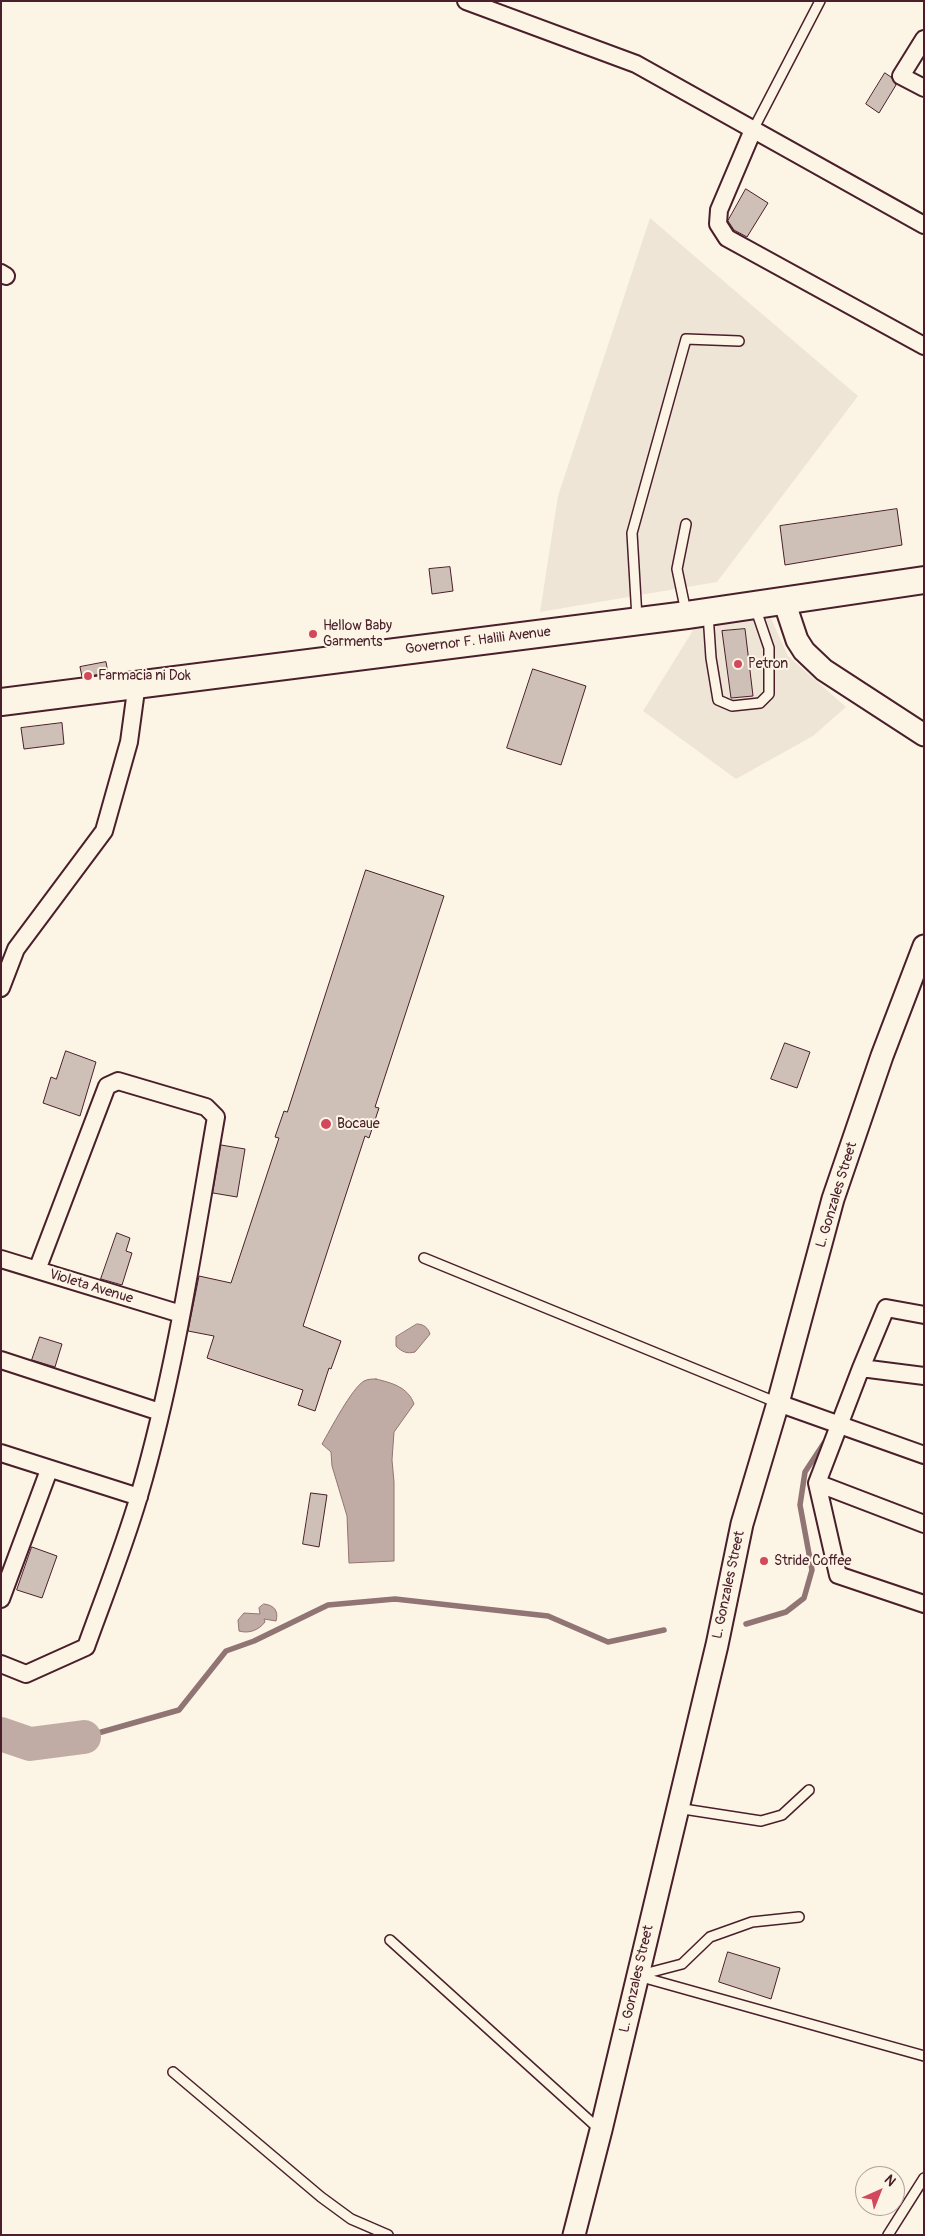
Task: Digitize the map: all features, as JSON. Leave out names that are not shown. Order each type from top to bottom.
[{"type":"main road","name":"Governor F. Halili Avenue","points":[[1,702],[698,613],[924,580]]},
{"type":"street","points":[[466,1],[636,64],[924,225]]},
{"type":"street","points":[[924,39],[901,76],[924,88]]},
{"type":"street","points":[[753,130],[719,210],[718,224],[728,238],[924,346]]},
{"type":"street","points":[[784,601],[797,640],[804,651],[824,670],[924,735]]},
{"type":"street","points":[[1,988],[8,946],[104,831],[129,742],[137,684]]},
{"type":"street","name":"L. Gonzales Street","points":[[574,2235],[601,2130],[717,1645],[742,1524],[778,1403],[833,1200],[882,1056],[924,946]]},
{"type":"street","points":[[1,1664],[26,1674],[86,1647],[139,1497],[160,1412],[181,1314],[216,1117],[206,1107],[118,1081],[107,1086],[37,1270]]},
{"type":"street","name":"Violeta Avenue","points":[[1,1259],[181,1314]]},
{"type":"street","points":[[924,1315],[886,1308],[817,1483],[838,1575],[924,1604]]},
{"type":"street","points":[[1,1360],[160,1412]]},
{"type":"street","points":[[861,1368],[924,1376]]},
{"type":"street","points":[[778,1403],[924,1455]]},
{"type":"street","points":[[1,1453],[139,1497]]},
{"type":"street","points":[[1,1599],[50,1470]]},
{"type":"street","points":[[817,1483],[924,1524]]},
{"type":"lane","points":[[753,130],[820,1]]},
{"type":"lane","points":[[637,620],[632,532],[686,339],[739,341]]},
{"type":"lane","points":[[686,524],[677,569],[698,613],[711,658],[718,700],[732,706],[760,703],[769,694],[769,648],[754,605]]},
{"type":"lane","points":[[424,1258],[778,1403]]},
{"type":"lane","points":[[677,1808],[761,1821],[782,1815],[809,1790]]},
{"type":"lane","points":[[637,1976],[682,1964],[710,1937],[752,1922],[798,1916]]},
{"type":"lane","points":[[390,1940],[601,2130]]},
{"type":"lane","points":[[637,1976],[924,2056]]},
{"type":"lane","points":[[173,2072],[321,2197],[352,2219],[388,2235]]},
{"type":"lane","points":[[888,2235],[924,2178]]},
{"type":"shaded area","points":[[650,218],[858,396],[717,582],[540,612],[558,496]]},
{"type":"shaded area","points":[[770,616],[788,656],[846,707],[813,736],[736,779],[643,711],[695,627]]},
{"type":"shaded area","points":[[417,1324],[425,1327],[430,1334],[415,1352],[407,1353],[396,1346],[396,1337]]},
{"type":"shaded area","points":[[368,1379],[376,1379],[393,1384],[404,1390],[408,1393],[414,1404],[394,1432],[392,1460],[394,1482],[394,1561],[349,1563],[347,1516],[332,1466],[331,1452],[322,1444],[359,1385]]},
{"type":"shaded area","points":[[264,1604],[275,1609],[277,1614],[276,1621],[264,1619],[263,1625],[257,1629],[250,1632],[239,1631],[238,1620],[244,1613],[260,1614],[259,1608]]},
{"type":"building","points":[[885,73],[891,77],[896,85],[879,113],[866,104]]},
{"type":"building","points":[[746,189],[768,203],[747,237],[734,230],[728,221]]},
{"type":"building","points":[[897,509],[902,545],[785,565],[780,526]]},
{"type":"building","points":[[450,567],[453,591],[432,594],[429,569]]},
{"type":"building","name":"Petron","points":[[745,629],[753,696],[731,698],[722,631]]},
{"type":"building","points":[[106,662],[108,673],[82,677],[80,667]]},
{"type":"building","points":[[533,669],[586,686],[561,765],[507,748]]},
{"type":"building","points":[[62,723],[64,744],[24,749],[21,728]]},
{"type":"building","name":"Bocaue","points":[[366,870],[444,896],[375,1107],[379,1108],[369,1138],[365,1136],[303,1326],[341,1341],[331,1369],[329,1368],[315,1411],[298,1405],[303,1390],[207,1358],[214,1336],[188,1331],[199,1276],[231,1283],[279,1138],[275,1137],[284,1111],[287,1112]]},
{"type":"building","points":[[785,1043],[810,1052],[797,1088],[771,1079]]},
{"type":"building","points":[[66,1051],[96,1062],[80,1116],[43,1103],[51,1077],[56,1079]]},
{"type":"building","points":[[221,1145],[245,1149],[237,1197],[213,1193]]},
{"type":"building","points":[[117,1233],[130,1238],[126,1251],[132,1253],[122,1285],[101,1279]]},
{"type":"building","points":[[40,1337],[62,1344],[55,1367],[32,1360]]},
{"type":"building","points":[[311,1493],[327,1495],[319,1547],[303,1544]]},
{"type":"building","points":[[32,1547],[57,1556],[42,1598],[17,1590]]},
{"type":"building","points":[[728,1952],[780,1968],[771,1999],[719,1982]]},
{"type":"waterway","points":[[746,1624],[786,1612],[804,1598],[812,1570],[800,1505],[805,1472],[824,1443]]},
{"type":"waterway","points":[[84,1737],[179,1710],[226,1651],[254,1641],[328,1605],[395,1599],[548,1616],[608,1642],[664,1630]]},
{"type":"waterway","points":[[1,1734],[30,1744],[84,1737]]},
{"type":"place","name":"Hellow Baby Garments","points":[[313,634]]},
{"type":"place","name":"Petron","points":[[738,664]]},
{"type":"place","name":"Farmacia ni Dok","points":[[88,676]]},
{"type":"place","name":"Bocaue","points":[[326,1124]]},
{"type":"place","name":"Stride Coffee","points":[[764,1561]]}]
